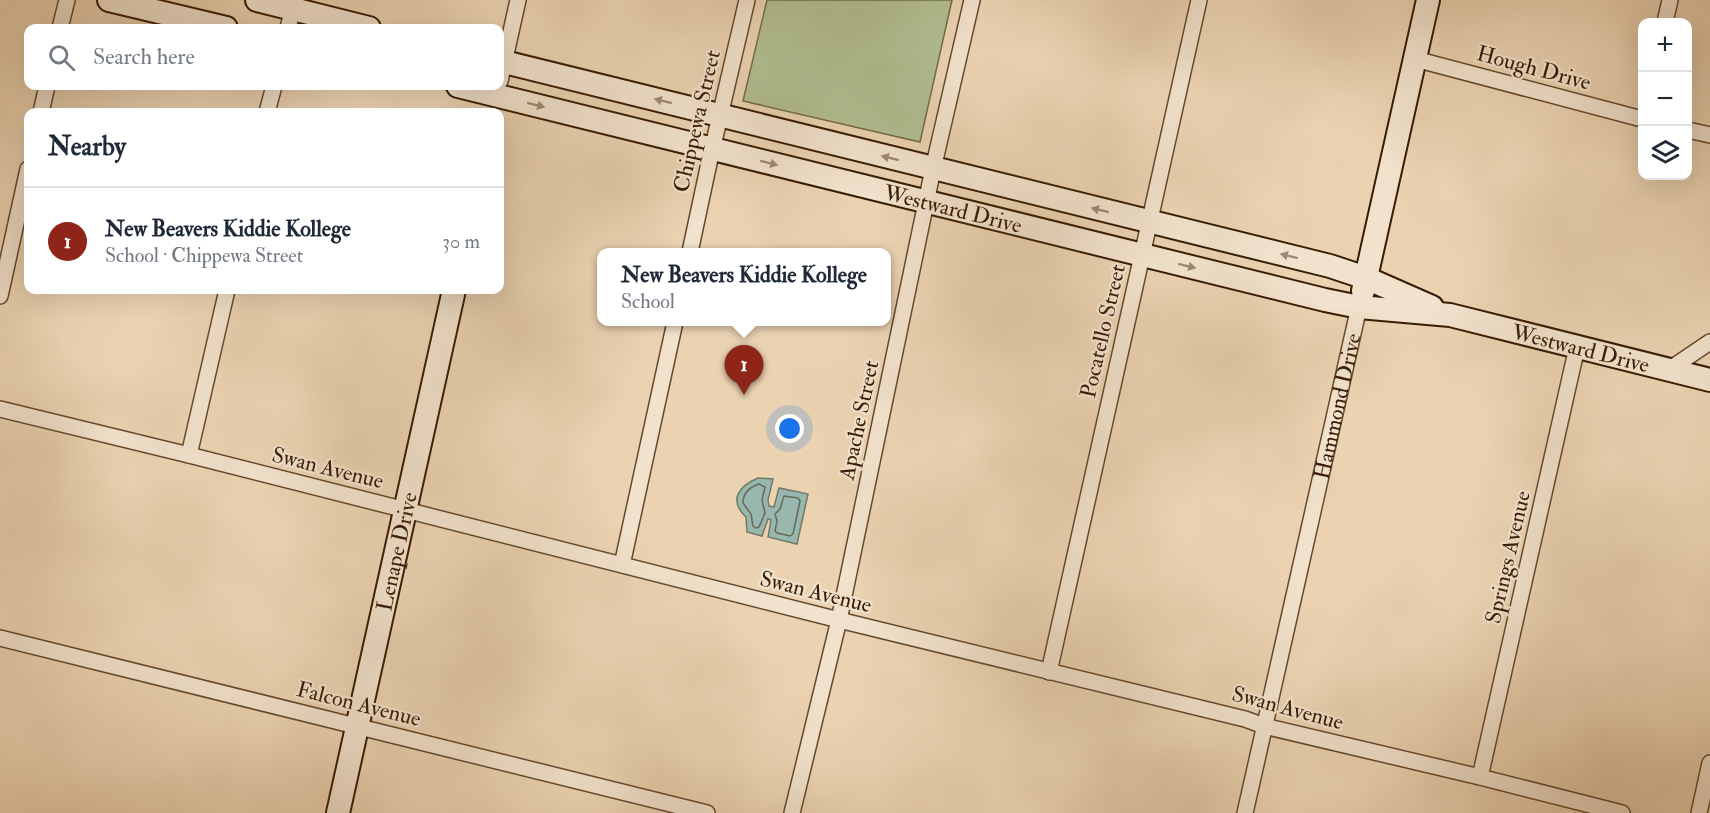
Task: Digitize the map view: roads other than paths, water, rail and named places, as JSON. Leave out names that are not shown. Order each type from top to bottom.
[{"type":"street","points":[[61,24],[66,0]]},
{"type":"street","points":[[109,0],[209,24]]},
{"type":"street","points":[[256,0],[292,13],[348,24]]},
{"type":"street","points":[[504,58],[518,0]]},
{"type":"street","name":"Chippewa Street","points":[[691,248],[747,0]]},
{"type":"street","name":"Apache Street","points":[[792,813],[839,620],[933,169],[972,0]]},
{"type":"street","name":"Pocatello Street","points":[[1049,672],[1199,0]]},
{"type":"street","name":"Hammond Drive","points":[[1245,813],[1428,0]]},
{"type":"street","points":[[1666,18],[1670,0]]},
{"type":"street","name":"Hough Drive","points":[[1415,59],[1638,117]]},
{"type":"street","name":"Westward Drive","points":[[504,84],[720,115],[1330,266],[1366,278],[1450,315]]},
{"type":"street","name":"Westward Drive","points":[[504,85],[712,149],[1325,300],[1359,307],[1450,315],[1710,380]]},
{"type":"street","points":[[42,108],[46,90]]},
{"type":"street","points":[[268,108],[272,90]]},
{"type":"street","points":[[1692,131],[1710,135]]},
{"type":"street","points":[[0,296],[24,187]]},
{"type":"street","points":[[189,455],[226,294]]},
{"type":"street","name":"Lenape Drive","points":[[338,813],[453,294]]},
{"type":"street","points":[[622,565],[674,326]]},
{"type":"street","points":[[1670,369],[1710,342]]},
{"type":"street","name":"Springs Avenue","points":[[1480,777],[1577,347]]},
{"type":"street","name":"Swan Avenue","points":[[0,410],[189,455],[839,620],[1622,813]]},
{"type":"street","name":"Falcon Avenue","points":[[0,638],[707,813]]},
{"type":"street","points":[[1699,813],[1710,763]]},
{"type":"water","points":[[758,478],[773,479],[768,500],[769,506],[774,507],[779,488],[808,494],[797,544],[768,537],[771,520],[768,519],[762,536],[747,532],[746,517],[738,505],[738,494],[751,481]]},
{"type":"place","name":"New Beavers Kiddie Kollege","points":[[744,395]]}]
